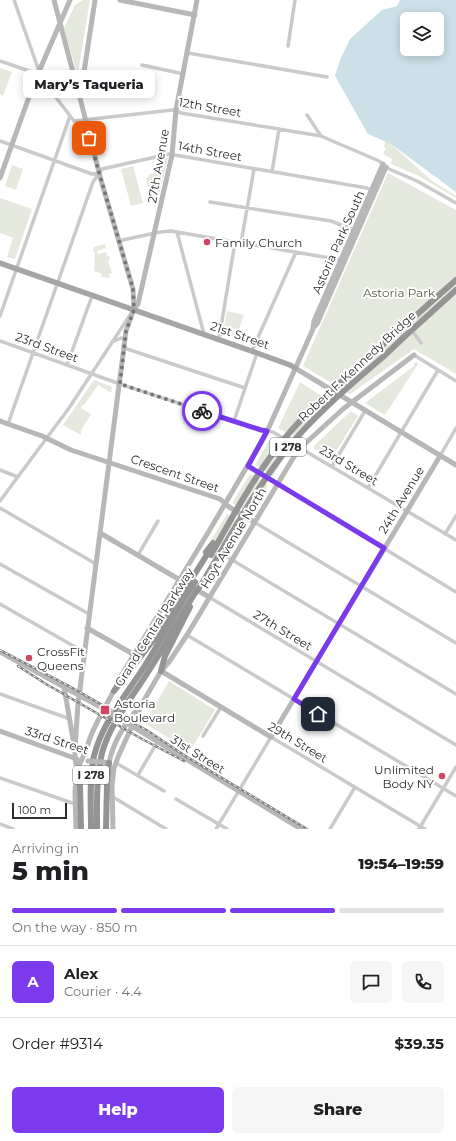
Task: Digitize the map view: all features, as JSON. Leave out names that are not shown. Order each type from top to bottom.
[{"type":"highway","name":"Robert F. Kennedy Bridge","points":[[224,531],[258,473],[295,426],[456,280]]},
{"type":"highway","name":"Robert F. Kennedy Bridge","points":[[201,585],[263,482],[299,435],[327,407],[456,290]]},
{"type":"highway","points":[[208,553],[213,543],[224,531]]},
{"type":"highway","name":"Grand Central Parkway","points":[[97,829],[98,772],[102,752],[126,705],[148,673],[190,591],[192,580],[208,553],[224,531]]},
{"type":"highway","name":"Grand Central Parkway","points":[[91,829],[92,772],[94,756],[101,736],[118,705],[145,666],[190,591],[201,585]]},
{"type":"highway","points":[[134,654],[139,652],[150,642],[190,591]]},
{"type":"highway","points":[[161,671],[190,591]]},
{"type":"highway","points":[[114,691],[156,638],[190,591]]},
{"type":"highway","points":[[106,829],[109,763]]},
{"type":"highway","points":[[77,771],[80,786],[81,829]]},
{"type":"main road","points":[[54,0],[99,173],[133,289],[134,310],[126,331],[79,695],[75,748],[77,771],[75,804],[76,829]]},
{"type":"main road","points":[[0,178],[38,73],[70,0]]},
{"type":"main road","points":[[80,98],[95,0]]},
{"type":"main road","points":[[120,0],[195,15]]},
{"type":"main road","name":"27th Avenue","points":[[134,310],[138,304],[172,155],[176,111],[197,0]]},
{"type":"main road","points":[[75,81],[83,80]]},
{"type":"main road","name":"Astoria Park South","points":[[343,260],[354,230],[386,167]]},
{"type":"main road","name":"Astoria Park South","points":[[77,771],[85,761],[91,735],[106,710],[121,676],[248,466],[267,431],[296,368],[314,321],[373,191]]},
{"type":"main road","name":"21st Street","points":[[0,263],[290,365],[456,466]]},
{"type":"main road","name":"Hoyt Avenue North","points":[[109,763],[120,752],[143,702],[161,671],[169,662],[187,635],[300,447],[351,403],[414,355]]},
{"type":"main road","name":"Crescent Street","points":[[0,421],[47,438],[71,450],[220,498],[229,507],[254,522]]},
{"type":"main road","name":"24th Avenue","points":[[271,737],[440,456]]},
{"type":"main road","name":"27th Street","points":[[100,532],[209,598]]},
{"type":"main road","points":[[87,628],[134,654]]},
{"type":"main road","name":"31st Street","points":[[0,652],[125,721],[301,829]]},
{"type":"main road","name":"29th Street","points":[[161,671],[271,737]]},
{"type":"main road","points":[[64,687],[75,748]]},
{"type":"main road","name":"Hoyt Avenue North","points":[[109,763],[114,745],[125,721],[143,702]]},
{"type":"main road","name":"33rd Street","points":[[0,731],[75,759],[109,763]]},
{"type":"main road","points":[[109,763],[113,779],[113,829]]},
{"type":"street","points":[[0,316],[70,116],[38,73],[14,0]]},
{"type":"street","points":[[288,46],[295,0]]},
{"type":"street","points":[[188,53],[327,77]]},
{"type":"street","points":[[0,62],[38,73]]},
{"type":"street","points":[[142,65],[184,74]]},
{"type":"street","name":"12th Street","points":[[70,116],[74,120],[173,110],[321,136],[417,181],[456,203]]},
{"type":"street","points":[[307,115],[321,136]]},
{"type":"street","points":[[272,172],[280,129]]},
{"type":"street","points":[[0,141],[92,174],[99,173]]},
{"type":"street","name":"14th Street","points":[[99,173],[102,169],[168,154],[373,191]]},
{"type":"street","points":[[241,243],[254,169]]},
{"type":"street","points":[[8,424],[94,182],[99,173]]},
{"type":"street","points":[[210,202],[331,221],[354,230]]},
{"type":"street","points":[[118,241],[166,231],[343,260]]},
{"type":"street","points":[[177,232],[204,334]]},
{"type":"street","points":[[218,339],[235,242]]},
{"type":"street","points":[[234,422],[245,388],[254,352],[296,252]]},
{"type":"street","points":[[67,365],[92,296]]},
{"type":"street","points":[[0,501],[69,408],[129,315],[134,310]]},
{"type":"street","points":[[409,323],[413,332],[421,343]]},
{"type":"street","points":[[111,343],[121,338],[125,339]]},
{"type":"street","name":"23rd Street","points":[[0,341],[120,384],[234,422],[273,432],[456,540]]},
{"type":"street","points":[[124,348],[245,388]]},
{"type":"street","points":[[414,355],[456,381]]},
{"type":"street","points":[[368,488],[438,370]]},
{"type":"street","points":[[332,466],[365,411]]},
{"type":"street","name":"24th Avenue","points":[[440,456],[456,428]]},
{"type":"street","points":[[248,466],[456,592]]},
{"type":"street","points":[[0,470],[18,477]]},
{"type":"street","points":[[0,508],[96,564]]},
{"type":"street","points":[[446,534],[456,516]]},
{"type":"street","points":[[138,555],[158,521]]},
{"type":"street","name":"Crescent Street","points":[[254,522],[456,643]]},
{"type":"street","points":[[202,542],[456,694]]},
{"type":"street","points":[[0,564],[89,614]]},
{"type":"street","name":"27th Street","points":[[209,598],[456,745]]},
{"type":"street","points":[[0,604],[84,652]]},
{"type":"street","points":[[187,635],[456,796]]},
{"type":"street","points":[[0,694],[70,719]]},
{"type":"street","points":[[203,736],[221,707]]},
{"type":"street","name":"24th Avenue","points":[[216,829],[271,737]]},
{"type":"street","name":"29th Street","points":[[271,737],[420,828],[425,829]]},
{"type":"street","points":[[138,775],[158,741]]},
{"type":"street","points":[[109,763],[138,775],[164,791]]},
{"type":"street","points":[[420,828],[456,767]]},
{"type":"street","points":[[0,778],[75,804]]},
{"type":"street","points":[[330,829],[355,787]]},
{"type":"street","points":[[113,797],[166,829]]},
{"type":"street","points":[[176,799],[227,829]]},
{"type":"street","points":[[0,824],[13,829]]},
{"type":"green space","points":[[83,0],[90,0],[77,73],[64,28],[75,5]]},
{"type":"green space","points":[[0,68],[12,72],[3,96],[0,94]]},
{"type":"green space","points":[[385,141],[391,144],[431,180],[456,196],[456,198],[419,176],[391,164],[392,159],[383,154],[386,148],[384,147]]},
{"type":"green space","points":[[165,158],[168,158],[159,194],[156,195],[156,185],[146,187],[146,178],[149,174],[159,173],[158,162],[165,161]]},
{"type":"green space","points":[[12,165],[23,169],[16,190],[5,186]]},
{"type":"green space","points":[[133,166],[143,203],[131,206],[121,169]]},
{"type":"green space","name":"Astoria Park","points":[[388,173],[456,210],[456,374],[414,349],[350,394],[303,366]]},
{"type":"green space","points":[[0,198],[32,209],[15,259],[7,257],[13,238],[0,233]]},
{"type":"green space","points":[[105,244],[106,248],[97,251],[98,254],[106,252],[107,256],[109,256],[110,260],[108,261],[112,273],[109,274],[110,278],[101,277],[102,274],[94,271],[94,247]]},
{"type":"green space","points":[[227,311],[244,315],[236,337],[223,332]]},
{"type":"green space","points":[[416,362],[418,364],[385,415],[365,403],[414,366]]},
{"type":"green space","points":[[94,380],[112,387],[111,393],[98,385],[84,405],[82,405],[81,408],[91,414],[81,430],[81,435],[63,425]]},
{"type":"green space","points":[[300,382],[334,404],[297,438],[278,428]]},
{"type":"green space","points":[[351,411],[358,416],[331,459],[314,449],[314,446]]},
{"type":"green space","points":[[270,439],[289,450],[273,476],[255,465]]},
{"type":"green space","points":[[250,474],[268,485],[251,514],[232,503]]},
{"type":"green space","points":[[227,514],[244,525],[229,551],[211,540]]},
{"type":"green space","points":[[169,681],[215,710],[190,751],[144,723]]},
{"type":"water","points":[[400,0],[456,0],[456,192],[391,144],[368,134],[335,76],[340,60],[350,39],[382,10],[397,6]]},
{"type":"railway","points":[[0,650],[69,686],[148,731],[187,757],[307,829]]},
{"type":"railway","points":[[18,666],[46,684],[142,739],[184,761]]},
{"type":"way so far","points":[[89,138],[133,289],[134,310],[126,331],[120,384],[202,411]]},
{"type":"place","name":"Mary’s Taqueria","points":[[89,138]]},
{"type":"place","name":"Family Church","points":[[207,242]]},
{"type":"place","name":"CrossFit Queens","points":[[29,658]]},
{"type":"place","name":"Astoria Boulevard","points":[[105,710]]},
{"type":"place","name":"Unlimited Body NY","points":[[442,776]]},
{"type":"route","points":[[202,411],[267,431],[248,466],[384,548],[294,699],[318,714]]}]
